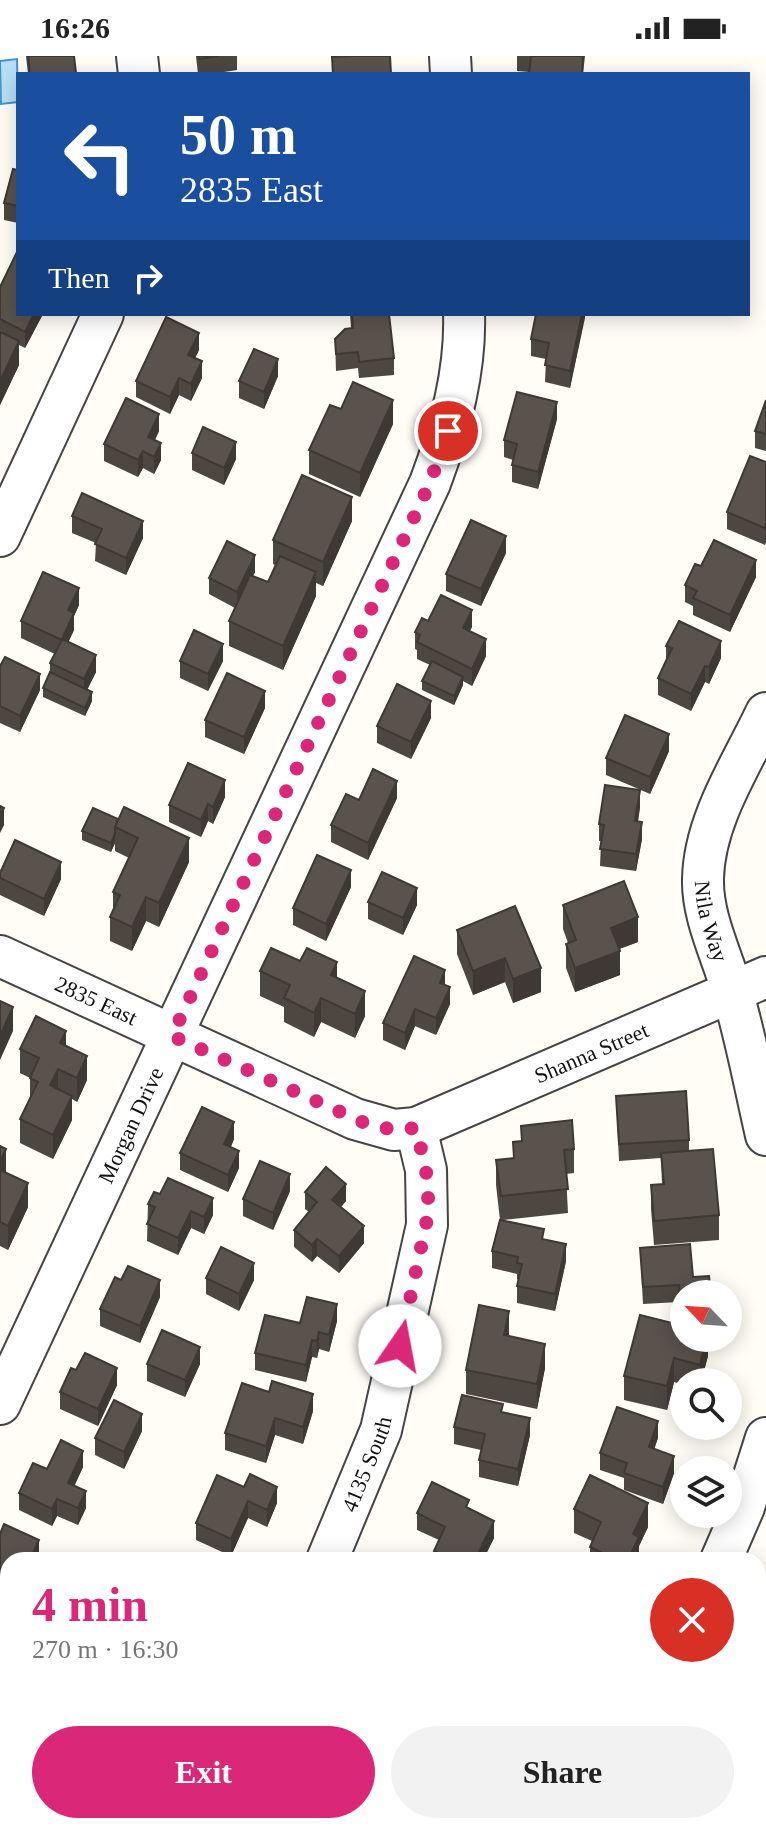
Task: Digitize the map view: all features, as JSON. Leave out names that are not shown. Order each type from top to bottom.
[{"type":"street","points":[[0,536],[102,316]]},
{"type":"street","name":"Morgan Drive","points":[[0,1404],[430,483],[448,431],[460,377],[464,316]]},
{"type":"street","name":"Nila Way","points":[[766,713],[719,812],[708,844],[703,878],[707,910],[749,985],[766,1135]]},
{"type":"street","name":"2835 East","points":[[0,956],[367,1124],[394,1130],[416,1128]]},
{"type":"street","name":"Shanna Street","points":[[416,1128],[749,985]]},
{"type":"street","name":"4135 South","points":[[330,1552],[381,1430],[427,1225],[428,1181],[416,1128]]},
{"type":"street","points":[[724,1552],[744,1507],[766,1438]]},
{"type":"water","points":[[17,59],[16,102],[1,104],[0,61]]},
{"type":"building","points":[[28,56],[74,56],[76,72],[30,72]]},
{"type":"building","points":[[390,56],[391,72],[333,72],[332,57]]},
{"type":"building","points":[[531,56],[583,56],[582,72],[529,72]]},
{"type":"building","points":[[13,169],[16,170],[16,206],[4,203]]},
{"type":"building","points":[[16,254],[16,316],[33,316],[25,332],[0,319],[0,287]]},
{"type":"building","points":[[352,316],[389,316],[394,358],[359,362],[358,352],[336,354],[335,339],[345,329],[353,328]]},
{"type":"building","points":[[536,316],[582,316],[570,371],[545,365],[549,343],[531,339]]},
{"type":"building","points":[[166,317],[199,333],[188,355],[202,361],[191,384],[179,378],[170,397],[136,381]]},
{"type":"building","points":[[0,332],[19,341],[0,381]]},
{"type":"building","points":[[254,349],[278,359],[264,392],[239,381]]},
{"type":"building","points":[[353,382],[393,400],[360,473],[309,450],[330,405],[341,409]]},
{"type":"building","points":[[517,392],[557,402],[538,472],[512,465],[517,444],[504,440]]},
{"type":"building","points":[[126,398],[159,414],[148,437],[161,443],[154,457],[143,451],[138,460],[104,444]]},
{"type":"building","points":[[766,400],[766,434],[755,431]]},
{"type":"building","points":[[203,427],[236,442],[224,468],[192,453]]},
{"type":"building","points":[[750,456],[766,462],[765,528],[727,512]]},
{"type":"building","points":[[302,475],[352,497],[323,562],[273,540]]},
{"type":"building","points":[[82,493],[143,521],[126,558],[95,544],[102,529],[72,516]]},
{"type":"building","points":[[471,520],[506,536],[481,589],[446,574]]},
{"type":"building","points":[[714,540],[756,560],[730,615],[693,598],[697,591],[685,585],[695,564],[701,566]]},
{"type":"building","points":[[227,541],[255,555],[237,592],[209,578]]},
{"type":"building","points":[[280,556],[316,572],[283,646],[229,621],[250,575],[268,582]]},
{"type":"building","points":[[43,572],[79,588],[68,610],[74,613],[62,639],[96,655],[84,679],[50,663],[62,640],[21,621]]},
{"type":"building","points":[[441,595],[472,610],[463,628],[486,639],[472,669],[417,642],[420,635],[415,632],[422,618],[428,621]]},
{"type":"building","points":[[679,621],[721,641],[691,694],[658,678],[672,648],[666,646]]},
{"type":"building","points":[[194,630],[223,644],[208,674],[180,661]]},
{"type":"building","points":[[5,657],[40,674],[20,716],[0,706],[0,666]]},
{"type":"building","points":[[432,661],[463,677],[454,696],[422,681]]},
{"type":"building","points":[[50,672],[92,692],[85,708],[43,688]]},
{"type":"building","points":[[227,673],[265,691],[244,737],[205,720]]},
{"type":"building","points":[[397,684],[431,701],[411,742],[377,726]]},
{"type":"building","points":[[625,715],[669,734],[650,777],[606,758]]},
{"type":"building","points":[[188,763],[225,780],[213,807],[208,804],[201,820],[169,805]]},
{"type":"building","points":[[373,769],[397,781],[368,843],[331,825],[346,794],[359,800]]},
{"type":"building","points":[[605,785],[640,790],[635,821],[642,822],[636,854],[600,849],[604,825],[599,824]]},
{"type":"building","points":[[124,807],[189,838],[159,903],[146,897],[132,927],[110,917],[120,895],[113,892],[138,838],[115,827]]},
{"type":"building","points":[[93,808],[118,819],[111,843],[82,831]]},
{"type":"building","points":[[15,840],[61,862],[44,899],[0,878]]},
{"type":"building","points":[[317,855],[351,870],[326,924],[293,908]]},
{"type":"building","points":[[382,872],[417,888],[403,918],[368,902]]},
{"type":"building","points":[[624,881],[638,917],[611,928],[620,951],[575,968],[566,944],[576,940],[563,905]]},
{"type":"building","points":[[515,906],[541,968],[513,979],[505,958],[473,971],[457,930]]},
{"type":"building","points":[[271,948],[300,961],[307,948],[337,962],[331,975],[365,991],[355,1014],[321,998],[314,1013],[284,998],[290,985],[260,971]]},
{"type":"building","points":[[414,956],[445,970],[440,983],[450,987],[436,1018],[415,1009],[405,1033],[383,1023]]},
{"type":"building","points":[[0,1001],[13,1007],[0,1036]]},
{"type":"building","points":[[36,1016],[66,1031],[60,1043],[87,1056],[77,1078],[58,1069],[50,1085],[72,1096],[53,1135],[20,1119],[38,1082],[30,1078],[39,1058],[20,1049]]},
{"type":"building","points":[[686,1091],[689,1140],[619,1144],[616,1096]]},
{"type":"building","points":[[202,1107],[234,1122],[224,1144],[239,1151],[228,1175],[180,1153]]},
{"type":"building","points":[[572,1120],[574,1149],[564,1150],[568,1189],[501,1196],[496,1160],[514,1158],[513,1142],[522,1141],[521,1126]]},
{"type":"building","points":[[0,1146],[6,1149],[0,1162]]},
{"type":"building","points":[[713,1149],[719,1215],[654,1221],[651,1185],[664,1184],[661,1153]]},
{"type":"building","points":[[260,1161],[290,1174],[273,1213],[243,1199]]},
{"type":"building","points":[[326,1167],[346,1184],[332,1200],[364,1226],[339,1256],[317,1239],[312,1245],[294,1230],[317,1202],[305,1192]]},
{"type":"building","points":[[0,1170],[28,1183],[8,1226],[0,1222]]},
{"type":"building","points":[[168,1178],[213,1198],[204,1217],[191,1211],[178,1238],[147,1224],[155,1207],[148,1204],[154,1192],[160,1194]]},
{"type":"building","points":[[500,1220],[544,1229],[542,1239],[566,1244],[555,1294],[517,1286],[522,1264],[517,1263],[518,1257],[492,1251]]},
{"type":"building","points":[[690,1244],[693,1277],[709,1276],[709,1280],[670,1280],[670,1286],[643,1287],[640,1248]]},
{"type":"building","points":[[221,1247],[254,1263],[239,1294],[206,1278]]},
{"type":"building","points":[[128,1266],[160,1280],[140,1326],[100,1309],[115,1277],[121,1280]]},
{"type":"building","points":[[307,1297],[337,1304],[329,1335],[319,1332],[317,1341],[312,1340],[306,1365],[255,1353],[265,1315],[300,1323]]},
{"type":"building","points":[[479,1305],[509,1311],[504,1335],[545,1344],[537,1384],[466,1370]]},
{"type":"building","points":[[640,1315],[670,1322],[670,1352],[703,1352],[700,1365],[674,1358],[667,1386],[624,1376]]},
{"type":"building","points":[[162,1330],[200,1347],[185,1380],[147,1364]]},
{"type":"building","points":[[85,1353],[117,1368],[98,1409],[60,1392],[71,1368],[76,1370]]},
{"type":"building","points":[[272,1381],[313,1394],[303,1427],[275,1418],[266,1446],[225,1433],[242,1383],[269,1392]]},
{"type":"building","points":[[462,1395],[503,1404],[501,1412],[530,1418],[518,1469],[479,1460],[485,1434],[454,1427]]},
{"type":"building","points":[[114,1400],[142,1414],[124,1452],[95,1438]]},
{"type":"building","points":[[617,1407],[658,1421],[649,1447],[674,1456],[670,1456],[670,1467],[663,1487],[624,1473],[627,1463],[600,1453]]},
{"type":"building","points":[[61,1440],[83,1451],[68,1483],[86,1491],[78,1508],[57,1499],[52,1509],[19,1493],[33,1463],[47,1469]]},
{"type":"building","points":[[250,1474],[277,1487],[267,1510],[248,1501],[231,1539],[196,1523],[217,1475],[244,1487]]},
{"type":"building","points":[[590,1475],[648,1503],[633,1534],[639,1537],[632,1552],[600,1552],[590,1547],[601,1522],[574,1509]]},
{"type":"building","points":[[432,1482],[469,1500],[466,1507],[494,1521],[479,1552],[436,1552],[445,1527],[417,1513]]},
{"type":"building","points":[[4,1524],[39,1540],[34,1552],[0,1552],[0,1534]]},
{"type":"route","points":[[400,1346],[429,1210],[426,1170],[416,1128],[394,1130],[367,1124],[172,1036],[430,483],[448,431]]}]
